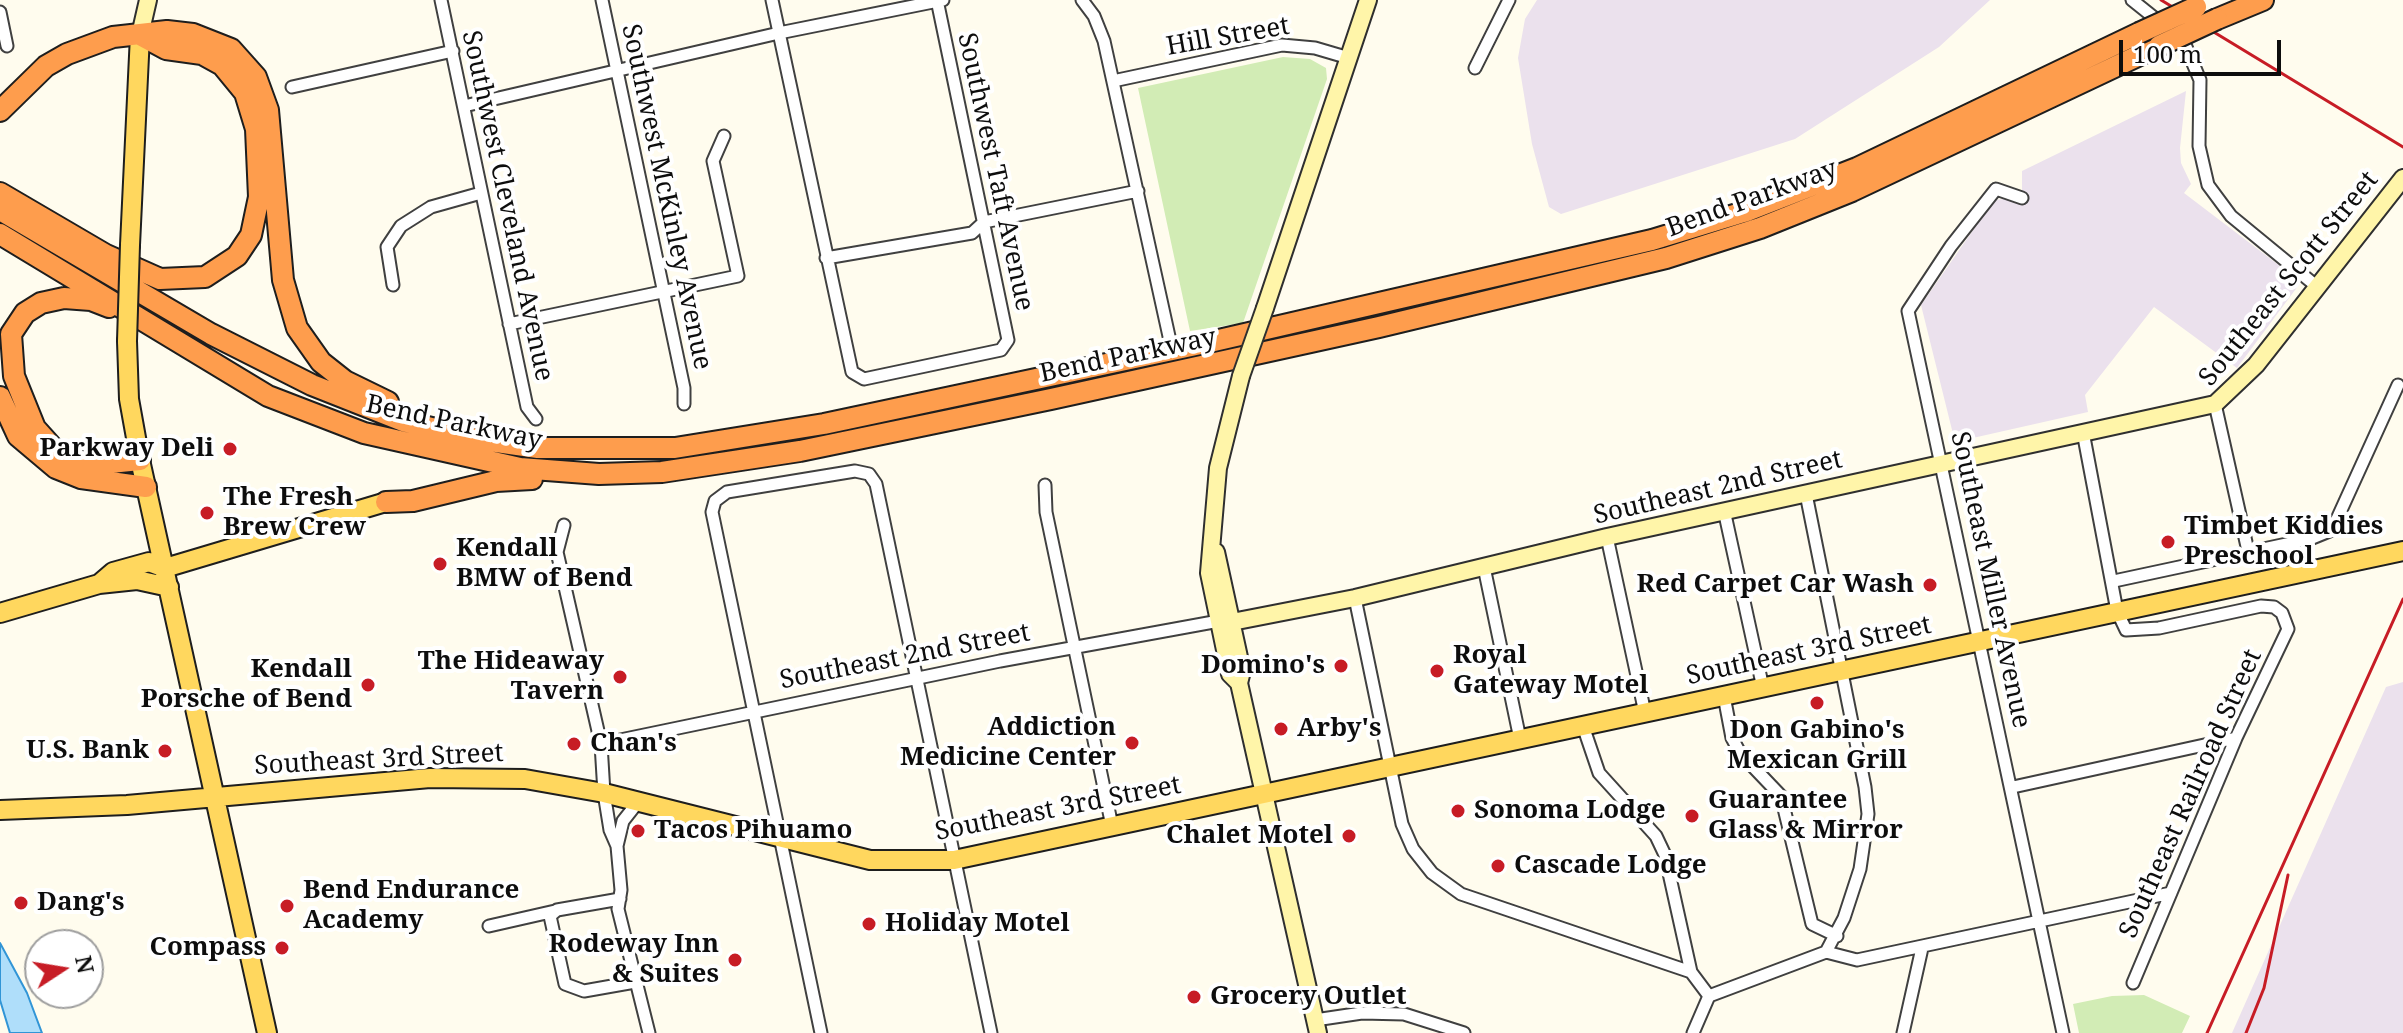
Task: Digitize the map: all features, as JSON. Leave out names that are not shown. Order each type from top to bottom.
[{"type":"highway","name":"Bend Parkway","points":[[0,210],[211,334],[312,385],[403,421],[476,439],[579,451],[675,448],[811,427],[1172,350],[1585,257],[1738,214],[1893,152],[2139,33],[2208,9],[2263,0]]},
{"type":"highway","name":"Bend Parkway","points":[[0,234],[154,324],[268,396],[364,433],[487,463],[599,474],[696,468],[818,448],[1279,350],[1638,266],[1732,237],[1834,199],[2159,46],[2208,9]]},
{"type":"highway","points":[[0,111],[46,66],[67,54],[113,37],[167,31],[216,41],[243,60],[256,77],[270,129],[286,297],[297,328],[313,354],[345,381],[476,439]]},
{"type":"highway","points":[[0,193],[150,277],[194,280],[217,272],[237,256],[251,235],[259,197],[256,129],[245,93],[222,65],[202,54],[166,49],[140,35]]},
{"type":"highway","points":[[140,460],[100,464],[72,461],[53,448],[35,428],[14,376],[11,334],[25,313],[41,303],[64,298],[91,300],[154,324]]},
{"type":"highway","points":[[0,397],[18,436],[56,468],[81,478],[146,487]]},
{"type":"highway","points":[[386,502],[413,501],[496,481],[599,474]]},
{"type":"main road","points":[[140,35],[127,341],[129,399],[267,1033]]},
{"type":"main road","points":[[99,584],[113,572],[149,562],[165,568],[386,502]]},
{"type":"main road","name":"Southeast 3rd Street","points":[[0,810],[127,805],[322,785],[476,777],[525,779],[604,793],[780,840],[870,860],[954,860],[2403,551]]},
{"type":"main road","points":[[0,613],[99,584],[137,580],[169,587]]},
{"type":"street","points":[[137,0],[140,35]]},
{"type":"street","points":[[140,35],[148,0]]},
{"type":"street","name":"Southwest Cleveland Avenue","points":[[441,0],[527,407],[536,419]]},
{"type":"street","name":"Southwest McKinley Avenue","points":[[602,0],[684,388],[684,404]]},
{"type":"street","points":[[772,0],[826,258],[972,233],[984,222],[1138,191]]},
{"type":"street","points":[[464,106],[779,33],[939,0]]},
{"type":"street","name":"Southwest Taft Avenue","points":[[826,258],[852,372],[864,379],[1001,350],[1008,340],[939,0]]},
{"type":"street","points":[[1082,0],[1100,30],[1172,350]]},
{"type":"street","points":[[1368,0],[1241,376],[1223,442],[1210,538],[1225,622],[1242,671],[1239,683],[1262,795],[1317,1026],[1362,1013],[1404,1014],[1464,1033]]},
{"type":"street","points":[[1475,68],[1509,0]]},
{"type":"street","points":[[2132,0],[2186,47],[2196,66],[2200,80],[2202,168],[2218,202],[2315,285]]},
{"type":"street","points":[[0,12],[7,46]]},
{"type":"street","name":"Hill Street","points":[[1113,81],[1276,46],[1315,48],[1349,58]]},
{"type":"street","points":[[292,87],[453,51]]},
{"type":"street","points":[[509,324],[738,276],[713,161],[724,136]]},
{"type":"street","name":"Southeast Scott Street","points":[[2248,551],[2215,404],[2256,365],[2315,285],[2403,178]]},
{"type":"street","name":"Southeast Miller Avenue","points":[[2022,198],[1996,189],[1951,246],[1908,311],[2013,787],[2063,1033]]},
{"type":"street","points":[[393,285],[387,247],[401,226],[431,207],[481,193]]},
{"type":"street","points":[[2114,581],[2310,539],[2332,530],[2398,385]]},
{"type":"street","name":"Southeast 2nd Street","points":[[601,744],[1074,648],[1355,598],[1724,510],[2215,404]]},
{"type":"street","points":[[2083,432],[2114,581],[2117,611]]},
{"type":"street","points":[[821,1033],[712,512],[715,501],[727,492],[855,471],[869,474],[876,484],[991,1033]]},
{"type":"street","points":[[1045,485],[1046,512],[1112,826]]},
{"type":"street","points":[[1693,1033],[1709,996],[1826,952],[1837,936],[1860,869],[1868,814],[1806,494]]},
{"type":"street","points":[[1724,510],[1763,688]]},
{"type":"street","points":[[564,525],[557,552],[601,744],[604,793],[610,830],[617,846]]},
{"type":"street","points":[[1607,537],[1645,713]]},
{"type":"street","points":[[1484,567],[1520,739]]},
{"type":"street","points":[[1355,598],[1402,824],[1413,849],[1432,873],[1450,888],[1691,972]]},
{"type":"street","name":"Southeast Railroad Street","points":[[2117,611],[2126,630],[2159,628],[2261,606],[2274,607],[2287,622],[2288,629],[2236,738],[2133,983]]},
{"type":"street","points":[[1724,696],[1732,738],[1740,753],[1781,796],[1812,924],[1837,936]]},
{"type":"street","points":[[1583,726],[1599,773],[1656,836],[1665,855],[1691,972],[1709,996]]},
{"type":"street","points":[[2013,787],[2236,738]]},
{"type":"street","points":[[638,802],[623,821],[617,846],[618,909],[649,1033]]},
{"type":"street","points":[[1826,952],[1857,960],[2171,893]]},
{"type":"street","points":[[489,926],[620,899]]},
{"type":"street","points":[[556,911],[550,916],[565,984],[584,991],[635,982]]},
{"type":"street","points":[[1903,1033],[1922,948]]},
{"type":"shaded area","points":[[1537,0],[1990,0],[1939,47],[1795,139],[1561,214],[1549,207],[1532,144],[1518,58],[1525,19]]},
{"type":"shaded area","points":[[2186,91],[2180,148],[2181,163],[2191,184],[2184,193],[2301,282],[2237,368],[2154,307],[2085,395],[2088,412],[1955,442],[1921,305],[1994,200],[2022,197],[2022,171]]},
{"type":"shaded area","points":[[2403,682],[2403,1033],[2232,1033],[2386,687]]},
{"type":"green space","points":[[1283,57],[1310,59],[1326,68],[1327,79],[1243,323],[1190,331],[1138,88]]},
{"type":"green space","points":[[2144,995],[2190,1016],[2182,1033],[2079,1033],[2073,1004],[2112,996]]},
{"type":"water","points":[[0,943],[24,987],[24,1009],[33,1009],[42,1033],[10,1033],[0,1000]]},
{"type":"railway","points":[[2161,0],[2403,147]]},
{"type":"railway","points":[[2207,1033],[2403,599]]},
{"type":"railway","points":[[2246,1033],[2264,988],[2288,875]]},
{"type":"place","name":"Parkway Deli","points":[[230,449]]},
{"type":"place","name":"The Fresh Brew Crew","points":[[207,513]]},
{"type":"place","name":"Timbet Kiddies Preschool","points":[[2168,542]]},
{"type":"place","name":"Kendall BMW of Bend","points":[[440,564]]},
{"type":"place","name":"Red Carpet Car Wash","points":[[1930,585]]},
{"type":"place","name":"Domino's","points":[[1341,666]]},
{"type":"place","name":"Royal Gateway Motel","points":[[1437,671]]},
{"type":"place","name":"The Hideaway Tavern","points":[[620,677]]},
{"type":"place","name":"Kendall Porsche of Bend","points":[[368,685]]},
{"type":"place","name":"Don Gabino's Mexican Grill","points":[[1817,703]]},
{"type":"place","name":"Arby's","points":[[1281,729]]},
{"type":"place","name":"Addiction Medicine Center","points":[[1132,743]]},
{"type":"place","name":"Chan's","points":[[574,744]]},
{"type":"place","name":"U.S. Bank","points":[[165,751]]},
{"type":"place","name":"Sonoma Lodge","points":[[1458,811]]},
{"type":"place","name":"Guarantee Glass & Mirror","points":[[1692,816]]},
{"type":"place","name":"Tacos Pihuamo","points":[[638,831]]},
{"type":"place","name":"Chalet Motel","points":[[1349,836]]},
{"type":"place","name":"Cascade Lodge","points":[[1498,866]]},
{"type":"place","name":"Dang's","points":[[21,903]]},
{"type":"place","name":"Bend Endurance Academy","points":[[287,906]]},
{"type":"place","name":"Holiday Motel","points":[[869,924]]},
{"type":"place","name":"Compass","points":[[282,948]]},
{"type":"place","name":"Rodeway Inn & Suites","points":[[735,960]]},
{"type":"place","name":"Grocery Outlet","points":[[1194,997]]}]
